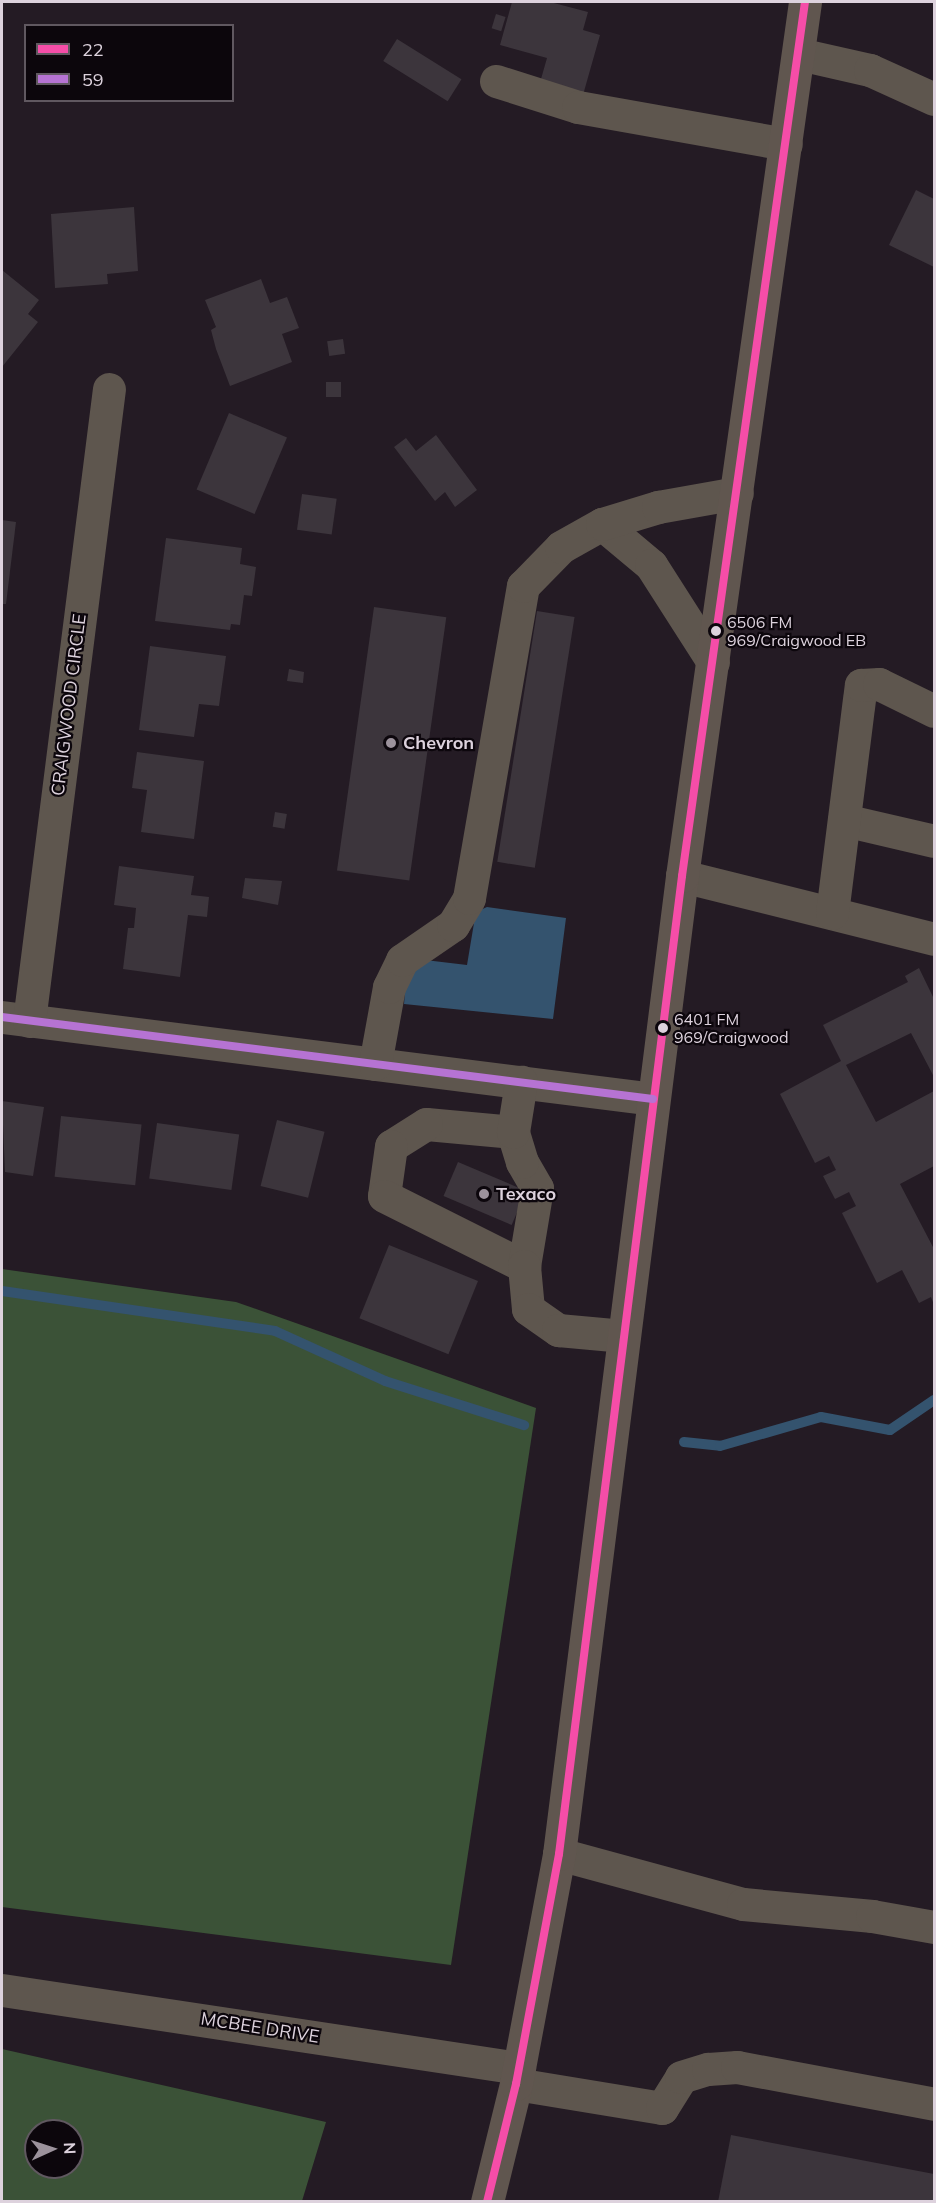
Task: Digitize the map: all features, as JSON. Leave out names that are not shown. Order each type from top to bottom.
[{"type":"main road","points":[[487,2202],[518,2076],[559,1854],[682,876],[806,2]]},
{"type":"street","points":[[799,54],[870,70],[934,99]]},
{"type":"street","points":[[496,81],[578,107],[786,144]]},
{"type":"street","name":"CRAIGWOOD CIRCLE","points":[[15,1019],[109,389]]},
{"type":"street","points":[[375,1064],[389,987],[402,960],[453,925],[470,898],[523,586],[561,547],[602,524],[658,507],[737,493]]},
{"type":"street","points":[[602,524],[651,565],[713,662]]},
{"type":"street","points":[[832,913],[861,685],[879,684],[934,711]]},
{"type":"street","points":[[844,820],[934,841]]},
{"type":"street","points":[[682,876],[934,939]]},
{"type":"street","points":[[15,1019],[653,1099]]},
{"type":"street","points":[[426,1124],[434,1071]]},
{"type":"street","points":[[520,1082],[513,1132],[522,1162],[537,1188],[525,1266],[528,1309],[558,1330],[624,1336]]},
{"type":"street","points":[[513,1132],[426,1124],[391,1146],[384,1196],[525,1266]]},
{"type":"street","points":[[559,1854],[743,1904],[872,1916],[934,1927]]},
{"type":"street","name":"MCBEE DRIVE","points":[[2,1990],[518,2076],[662,2108],[681,2076],[737,2067],[934,2104]]},
{"type":"green space","points":[[2,1269],[236,1302],[536,1408],[451,1965],[2,1907]]},
{"type":"green space","points":[[2,2049],[326,2122],[302,2201],[2,2201]]},
{"type":"water","points":[[487,907],[566,918],[553,1019],[404,1004],[406,980],[425,960],[467,965],[475,917],[478,911]]},
{"type":"building","points":[[512,2],[550,2],[588,12],[583,30],[600,35],[583,95],[541,79],[547,58],[500,45]]},
{"type":"building","points":[[496,14],[506,17],[501,31],[492,28]]},
{"type":"building","points":[[397,39],[461,79],[448,101],[383,61]]},
{"type":"building","points":[[916,190],[934,199],[934,267],[889,245]]},
{"type":"building","points":[[134,207],[138,271],[107,274],[108,284],[55,288],[51,214]]},
{"type":"building","points":[[2,270],[39,300],[28,314],[38,322],[2,367]]},
{"type":"building","points":[[261,279],[270,303],[287,297],[299,328],[282,334],[292,362],[230,386],[216,349],[211,330],[216,327],[205,300]]},
{"type":"building","points":[[343,339],[345,354],[329,356],[327,341]]},
{"type":"building","points":[[326,382],[341,382],[341,397],[326,397]]},
{"type":"building","points":[[229,413],[287,438],[255,514],[197,489]]},
{"type":"building","points":[[436,435],[477,490],[455,507],[445,492],[435,501],[394,447],[406,438],[416,451]]},
{"type":"building","points":[[302,494],[337,499],[332,535],[297,530]]},
{"type":"building","points":[[2,520],[16,522],[6,604],[2,604]]},
{"type":"building","points":[[166,538],[242,548],[240,564],[256,567],[252,596],[244,595],[240,625],[231,624],[230,630],[155,621]]},
{"type":"building","name":"Chevron","points":[[374,607],[446,617],[409,881],[337,870]]},
{"type":"building","name":"Chevron","points":[[537,611],[575,617],[535,868],[497,862]]},
{"type":"building","points":[[150,646],[226,656],[219,706],[199,704],[194,737],[139,730]]},
{"type":"building","points":[[289,669],[304,672],[303,683],[287,681]]},
{"type":"building","points":[[137,752],[204,761],[194,839],[141,832],[147,790],[132,788]]},
{"type":"building","points":[[275,812],[287,814],[285,829],[273,827]]},
{"type":"building","points":[[119,866],[194,876],[191,895],[209,897],[207,917],[188,915],[180,977],[123,969],[128,928],[134,928],[136,908],[114,905]]},
{"type":"building","points":[[245,878],[282,881],[278,905],[242,898]]},
{"type":"building","points":[[919,968],[934,999],[934,1077],[911,1033],[846,1065],[876,1122],[934,1091],[934,1166],[900,1184],[934,1249],[934,1305],[931,1297],[919,1303],[902,1270],[877,1283],[842,1213],[856,1206],[849,1192],[835,1199],[823,1176],[836,1170],[829,1156],[815,1163],[780,1094],[841,1061],[823,1025],[908,982],[905,976]]},
{"type":"building","points":[[2,1101],[44,1107],[33,1176],[5,1172]]},
{"type":"building","points":[[61,1116],[142,1124],[135,1185],[55,1177]]},
{"type":"building","points":[[277,1120],[325,1132],[308,1198],[261,1186]]},
{"type":"building","points":[[157,1123],[239,1135],[231,1190],[149,1178]]},
{"type":"building","name":"Texaco","points":[[458,1162],[526,1191],[512,1225],[444,1196]]},
{"type":"building","points":[[389,1245],[478,1281],[448,1354],[359,1318]]},
{"type":"building","points":[[731,2135],[934,2174],[934,2202],[718,2202]]},
{"type":"waterway","points":[[2,1291],[275,1331],[385,1381],[524,1425]]},
{"type":"waterway","points":[[684,1442],[720,1446],[821,1417],[890,1430],[934,1400]]},
{"type":"transit line","name":"22","points":[[487,2202],[516,2084],[559,1854],[682,876],[805,2]]},
{"type":"transit line","name":"59","points":[[2,1017],[653,1099]]},
{"type":"place","name":"6506 FM 969/Craigwood EB","points":[[716,631]]},
{"type":"place","name":"Chevron","points":[[391,743]]},
{"type":"place","name":"6401 FM 969/Craigwood","points":[[663,1028]]},
{"type":"place","name":"Texaco","points":[[484,1194]]}]
